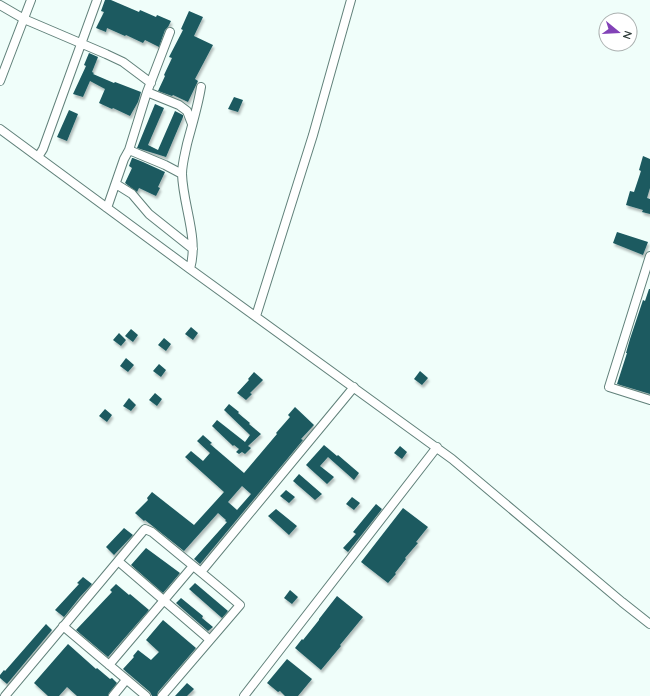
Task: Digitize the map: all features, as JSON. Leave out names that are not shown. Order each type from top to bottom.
[{"type":"street","points":[[0,81],[31,0]]},
{"type":"street","points":[[38,157],[43,149],[97,0]]},
{"type":"street","points":[[256,316],[313,135],[351,0]]},
{"type":"street","points":[[0,5],[24,19],[123,62],[151,83]]},
{"type":"street","points":[[107,208],[124,159],[129,150],[147,92],[170,32]]},
{"type":"street","points":[[190,269],[193,261],[192,229],[187,210],[182,174],[184,158],[201,87]]},
{"type":"street","points":[[147,92],[179,105],[187,111],[192,124]]},
{"type":"street","points":[[0,129],[190,269],[452,458],[650,624]]},
{"type":"street","points":[[129,150],[182,174]]},
{"type":"street","points":[[116,184],[132,194],[149,214],[193,249]]},
{"type":"street","points":[[650,256],[609,387],[650,400]]},
{"type":"street","points":[[201,572],[354,387]]},
{"type":"street","points":[[244,696],[437,447]]},
{"type":"street","points":[[5,696],[146,529],[152,532],[240,605],[162,696]]},
{"type":"street","points":[[118,561],[210,640]]},
{"type":"street","points":[[109,665],[193,566]]},
{"type":"street","points":[[63,626],[146,696]]},
{"type":"street","points":[[113,696],[126,680]]},
{"type":"building","points":[[105,0],[111,0],[139,12],[140,10],[156,17],[157,15],[171,21],[165,30],[159,47],[145,40],[143,43],[107,28],[106,32],[96,28],[104,12],[101,11]]},
{"type":"building","points":[[189,11],[203,17],[194,36],[213,45],[195,79],[198,81],[188,102],[173,95],[172,96],[158,91],[172,58],[169,57],[183,30],[181,29]]},
{"type":"building","points":[[89,53],[98,57],[92,72],[94,73],[93,74],[141,92],[138,102],[130,116],[99,103],[105,89],[90,81],[83,97],[73,94],[86,66],[84,65]]},
{"type":"building","points":[[234,97],[243,100],[238,112],[228,109]]},
{"type":"building","points":[[155,104],[164,108],[148,145],[158,150],[175,111],[183,115],[166,157],[137,148]]},
{"type":"building","points":[[69,110],[78,114],[67,141],[57,137]]},
{"type":"building","points":[[643,156],[650,159],[650,188],[647,198],[650,199],[650,214],[642,212],[643,210],[626,205],[630,191],[634,192],[641,171],[639,170]]},
{"type":"building","points":[[132,158],[165,172],[158,187],[160,188],[156,196],[139,188],[137,192],[125,183],[132,168],[129,166]]},
{"type":"building","points":[[617,232],[648,242],[643,255],[613,243]]},
{"type":"building","points":[[649,289],[650,394],[617,384],[643,300],[645,301]]},
{"type":"building","points":[[191,327],[198,333],[193,340],[185,334]]},
{"type":"building","points":[[131,329],[138,335],[133,342],[125,336]]},
{"type":"building","points":[[119,333],[126,340],[121,346],[113,340]]},
{"type":"building","points":[[164,338],[171,344],[166,351],[158,345]]},
{"type":"building","points":[[126,358],[134,365],[128,372],[120,366]]},
{"type":"building","points":[[159,364],[166,370],[161,377],[153,371]]},
{"type":"building","points":[[420,371],[428,378],[422,385],[414,379]]},
{"type":"building","points":[[254,372],[263,380],[250,393],[252,394],[246,400],[237,393]]},
{"type":"building","points":[[155,393],[162,399],[157,406],[149,400]]},
{"type":"building","points":[[129,398],[136,405],[131,411],[123,406]]},
{"type":"building","points":[[229,404],[261,434],[248,446],[251,448],[245,454],[242,452],[239,454],[236,452],[239,449],[234,445],[233,446],[212,426],[217,420],[245,442],[250,435],[224,410]]},
{"type":"building","points":[[295,407],[314,425],[200,564],[194,559],[227,522],[218,513],[184,551],[135,513],[148,500],[147,498],[152,492],[194,525],[224,492],[185,457],[191,451],[203,461],[210,453],[197,441],[203,435],[212,443],[210,444],[244,473],[290,417],[288,415]],"holes":[[[242,486],[251,494],[237,510],[228,502]]]},
{"type":"building","points":[[105,409],[112,415],[107,422],[99,416]]},
{"type":"building","points":[[324,445],[359,473],[354,480],[328,457],[320,466],[334,477],[327,484],[306,465]]},
{"type":"building","points":[[400,446],[407,452],[402,459],[394,453]]},
{"type":"building","points":[[299,474],[322,494],[315,500],[293,481]]},
{"type":"building","points":[[286,490],[295,497],[289,503],[280,496]]},
{"type":"building","points":[[352,497],[360,503],[354,510],[346,504]]},
{"type":"building","points":[[376,504],[382,509],[348,552],[343,548],[356,534],[353,532]]},
{"type":"building","points":[[403,508],[428,527],[416,542],[418,543],[405,558],[406,559],[395,573],[396,574],[388,583],[361,562]]},
{"type":"building","points":[[276,509],[297,526],[289,535],[268,516]]},
{"type":"building","points":[[124,528],[133,535],[114,555],[106,547]]},
{"type":"building","points":[[146,548],[180,573],[163,593],[131,565]]},
{"type":"building","points":[[83,577],[92,584],[64,617],[55,610],[79,584],[77,583]]},
{"type":"building","points":[[195,583],[228,611],[222,618],[189,589]]},
{"type":"building","points":[[116,584],[149,610],[108,657],[76,630],[112,592],[110,590]]},
{"type":"building","points":[[290,590],[298,597],[292,604],[284,598]]},
{"type":"building","points":[[337,596],[363,617],[321,670],[295,648]]},
{"type":"building","points":[[181,598],[203,616],[202,618],[213,627],[208,631],[176,603]]},
{"type":"building","points":[[163,620],[196,648],[158,692],[157,696],[152,696],[150,692],[123,669],[138,650],[151,660],[159,652],[146,640]]},
{"type":"building","points":[[46,624],[52,630],[7,684],[0,678],[0,675]]},
{"type":"building","points":[[68,644],[96,669],[97,668],[110,679],[112,678],[117,683],[108,696],[77,696],[67,687],[59,696],[48,696],[34,683]]},
{"type":"building","points":[[287,659],[312,679],[298,696],[285,696],[267,683]]},
{"type":"building","points":[[187,683],[194,689],[187,696],[175,696]]}]
